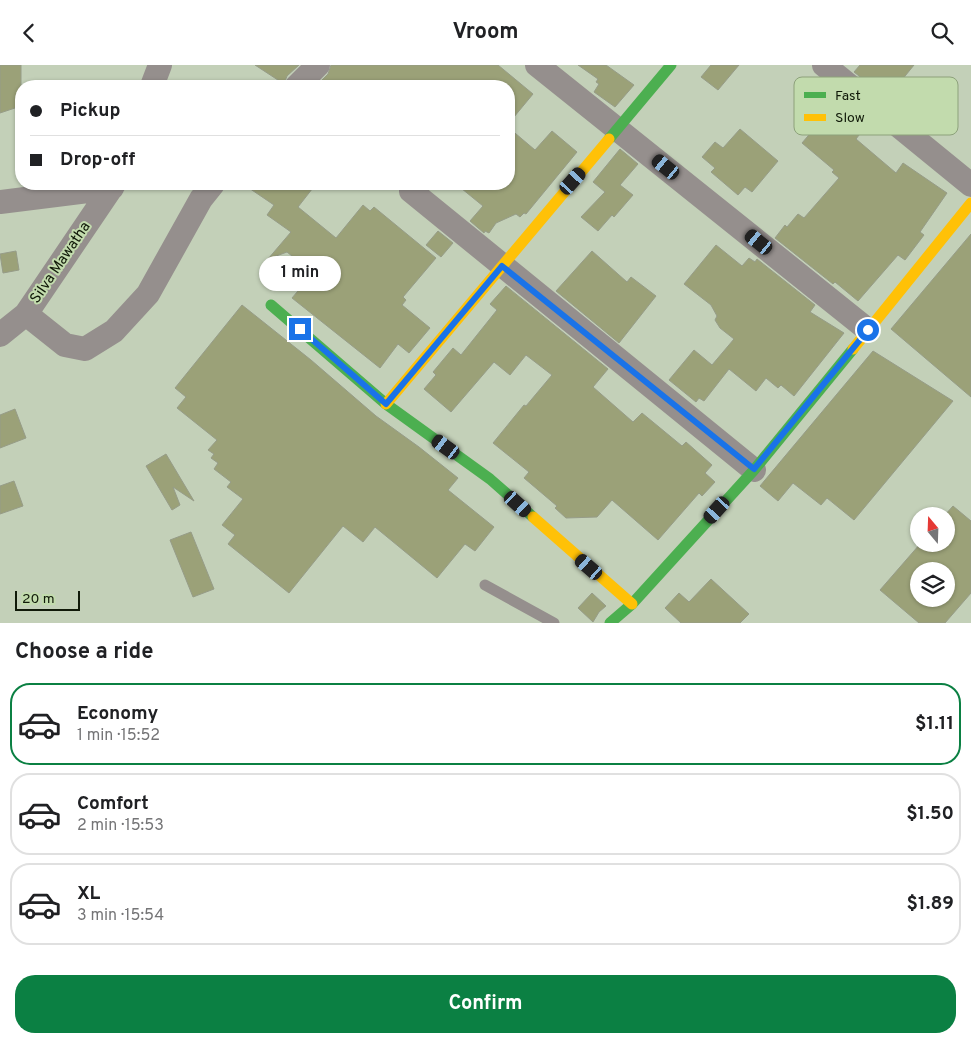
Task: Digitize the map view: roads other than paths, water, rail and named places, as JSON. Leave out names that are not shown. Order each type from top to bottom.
[{"type":"street","points":[[154,80],[160,65]]},
{"type":"street","points":[[303,80],[318,65]]},
{"type":"street","points":[[537,65],[868,330]]},
{"type":"street","points":[[386,404],[672,65]]},
{"type":"street","points":[[824,65],[839,77]]},
{"type":"street","points":[[910,135],[971,185]]},
{"type":"street","points":[[0,202],[85,190]]},
{"type":"street","name":"Silva Mawatha","points":[[0,335],[26,314],[110,190]]},
{"type":"street","points":[[26,314],[65,345],[85,349],[114,331],[148,294],[201,199],[208,190]]},
{"type":"street","points":[[411,191],[754,469]]},
{"type":"street","points":[[610,623],[632,604],[754,469],[971,203]]},
{"type":"street","points":[[271,305],[386,404],[490,479],[632,604]]},
{"type":"lane","points":[[485,585],[554,623]]}]
